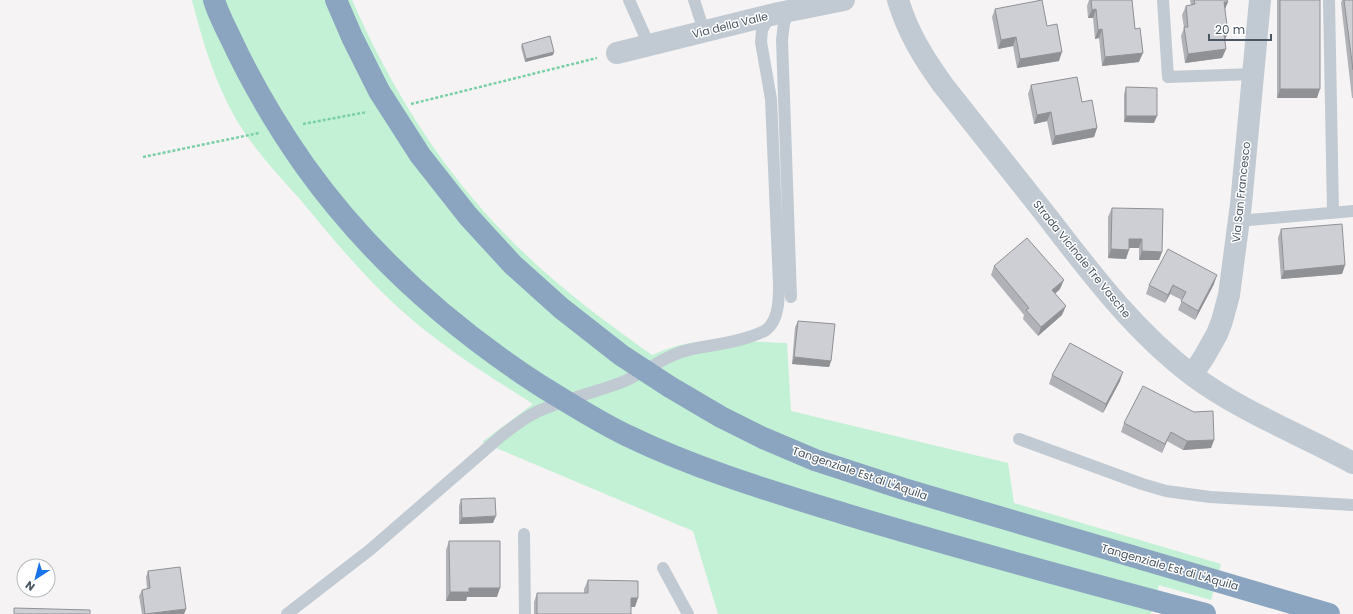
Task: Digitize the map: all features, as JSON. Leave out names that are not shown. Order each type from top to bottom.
[{"type":"highway","points":[[214,0],[241,60],[267,108],[298,156],[332,202],[367,242],[428,301],[459,327],[508,364],[590,416],[650,447],[739,481],[910,534],[1205,614]]},
{"type":"highway","name":"Tangenziale Est di L'Aquila","points":[[336,0],[352,37],[379,91],[420,155],[468,216],[513,265],[561,308],[627,359],[670,387],[721,417],[763,438],[815,460],[904,489],[1329,614]]},
{"type":"street","name":"Via della Valle","points":[[617,53],[780,12],[844,0]]},
{"type":"street","name":"Strada Vicinale Tre Vasche","points":[[898,0],[912,37],[933,70],[1096,280],[1143,331],[1192,375],[1246,408],[1353,463]]},
{"type":"street","name":"Via San Francesco","points":[[1192,375],[1211,346],[1222,322],[1229,295],[1254,74],[1260,0]]},
{"type":"lane","points":[[629,0],[649,45]]},
{"type":"lane","points":[[694,0],[704,31]]},
{"type":"lane","points":[[1163,0],[1168,77],[1254,74]]},
{"type":"lane","points":[[1329,0],[1334,212]]},
{"type":"lane","points":[[287,614],[376,545],[500,437],[538,411],[628,379],[660,361],[682,352],[740,340],[762,332],[769,327],[774,320],[779,288],[771,99],[761,42],[762,30],[780,12],[784,23],[782,40],[791,297]]},
{"type":"lane","points":[[1238,221],[1353,210]]},
{"type":"lane","points":[[1019,439],[1142,484],[1166,490],[1210,496],[1353,505]]},
{"type":"lane","points":[[524,534],[525,614]]},
{"type":"lane","points":[[662,568],[688,614]]},
{"type":"green space","points":[[192,0],[352,0],[368,35],[404,102],[446,165],[470,195],[495,223],[537,265],[569,293],[652,355],[690,343],[738,341],[787,343],[791,411],[1008,463],[1014,503],[1221,564],[1211,600],[1159,585],[1151,614],[718,614],[693,531],[482,442],[533,404],[454,352],[394,304],[351,260],[268,163],[241,127],[226,100],[206,51]]},
{"type":"building","points":[[1042,0],[1047,26],[1057,24],[1062,52],[1020,59],[1016,37],[1001,40],[995,9]]},
{"type":"building","points":[[1091,0],[1132,0],[1135,29],[1140,28],[1143,53],[1105,57],[1102,29],[1098,30],[1096,9],[1092,10]]},
{"type":"building","points":[[1194,0],[1227,0],[1228,2],[1224,2],[1228,33],[1224,34],[1226,49],[1188,54],[1184,27],[1188,27],[1186,6],[1195,4]]},
{"type":"building","points":[[1280,0],[1320,0],[1320,89],[1280,89]]},
{"type":"building","points":[[1344,0],[1353,0],[1353,70]]},
{"type":"building","points":[[550,36],[554,52],[526,59],[522,44]]},
{"type":"building","points":[[1077,77],[1082,102],[1092,100],[1097,128],[1055,136],[1051,112],[1037,115],[1031,85]]},
{"type":"building","points":[[1126,87],[1157,88],[1157,116],[1126,116]]},
{"type":"building","points":[[1112,208],[1163,209],[1162,252],[1142,251],[1142,239],[1129,239],[1129,250],[1111,249]]},
{"type":"building","points":[[1342,224],[1345,265],[1284,271],[1281,229]]},
{"type":"building","points":[[1027,238],[1064,280],[1052,290],[1066,306],[1041,327],[1026,310],[1029,308],[994,266]]},
{"type":"building","points":[[1168,249],[1217,275],[1198,311],[1181,301],[1186,292],[1173,285],[1168,295],[1149,285]]},
{"type":"building","points":[[798,321],[835,324],[831,361],[794,357]]},
{"type":"building","points":[[1070,343],[1123,372],[1106,404],[1052,375]]},
{"type":"building","points":[[1143,386],[1194,412],[1213,411],[1214,440],[1187,441],[1171,432],[1165,444],[1124,423]]},
{"type":"building","points":[[495,498],[496,516],[462,518],[461,499]]},
{"type":"building","points":[[449,541],[500,541],[500,588],[469,588],[469,592],[450,592]]},
{"type":"building","points":[[180,567],[186,609],[145,614],[142,590],[150,588],[148,571]]},
{"type":"building","points":[[588,580],[638,581],[638,598],[631,598],[631,614],[537,614],[537,593],[588,593]]},
{"type":"building","points":[[14,608],[90,610],[90,614],[14,614]]}]
